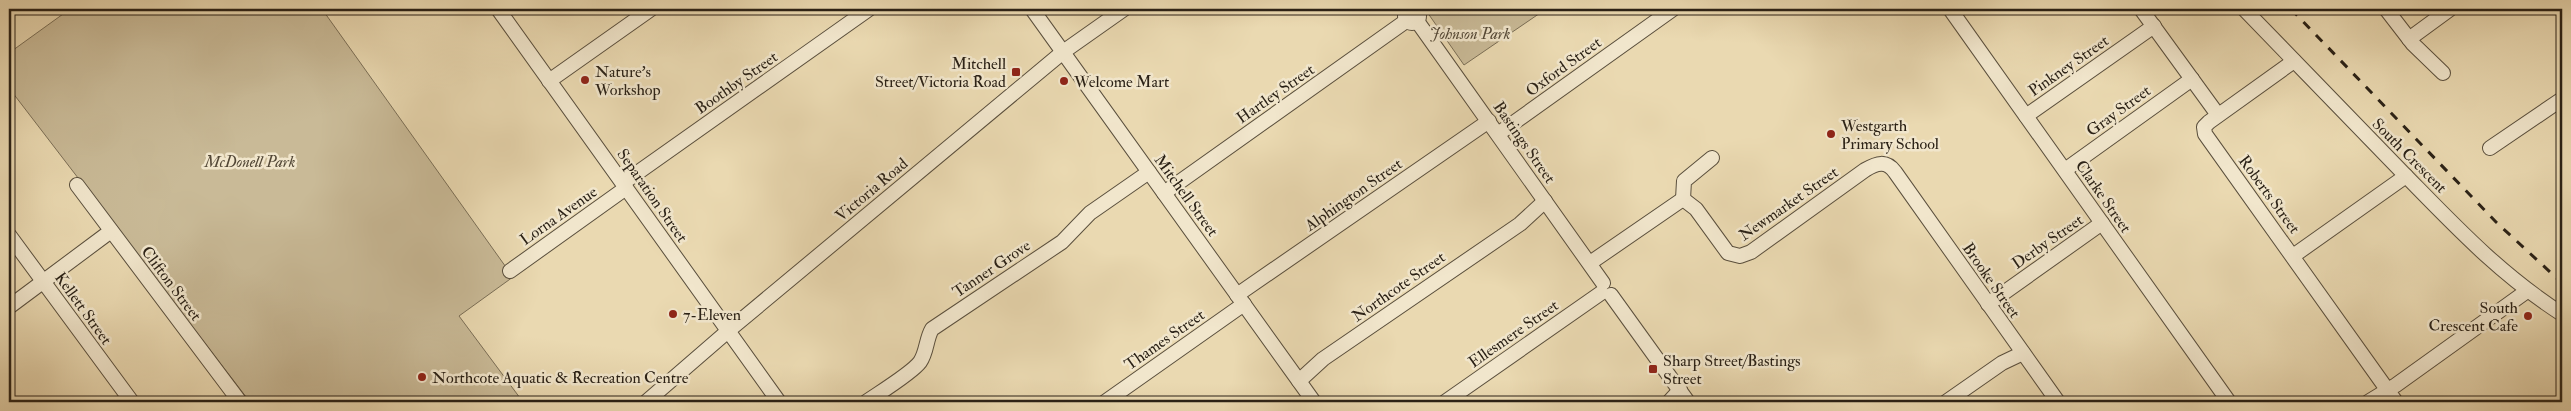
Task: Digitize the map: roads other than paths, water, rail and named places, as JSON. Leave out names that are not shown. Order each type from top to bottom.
[{"type":"street","name":"Separation Street","points":[[498,9],[779,402]]},
{"type":"street","points":[[549,81],[651,9]]},
{"type":"street","name":"Boothby Street","points":[[625,185],[869,9]]},
{"type":"street","name":"Mitchell Street","points":[[1032,9],[1314,402]]},
{"type":"street","name":"Victoria Road","points":[[646,402],[728,331],[1063,52],[1124,9]]},
{"type":"street","name":"Oxford Street","points":[[1498,134],[1672,9]]},
{"type":"street","name":"Clarke Street","points":[[1950,9],[2229,402]]},
{"type":"street","points":[[2141,9],[2218,115],[2294,61]]},
{"type":"street","name":"South Crescent","points":[[2244,9],[2486,256],[2527,291],[2562,314]]},
{"type":"street","points":[[2386,9],[2409,39],[2444,73]]},
{"type":"street","points":[[2409,39],[2450,9]]},
{"type":"street","name":"Bastings Street","points":[[1410,15],[1498,134],[1590,264],[1605,290],[1688,402]]},
{"type":"street","name":"Hartley Street","points":[[1164,193],[1410,15]]},
{"type":"street","name":"Pinkney Street","points":[[2026,116],[2154,26]]},
{"type":"street","name":"Gray Street","points":[[2064,170],[2192,79]]},
{"type":"street","points":[[2490,148],[2562,99]]},
{"type":"street","name":"Roberts Street","points":[[2218,115],[2204,127],[2205,134],[2396,402]]},
{"type":"street","name":"Alphington Street","points":[[1241,299],[1488,121]]},
{"type":"street","points":[[1590,264],[1683,199],[1684,181],[1712,158]]},
{"type":"street","name":"Newmarket Street","points":[[1683,199],[1696,209],[1728,253],[1740,256],[1751,252],[1877,164],[1891,167],[1898,178]]},
{"type":"street","name":"Tanner Grove","points":[[866,402],[919,363],[925,352],[927,338],[932,329],[1062,242],[1090,213],[1149,172]]},
{"type":"street","points":[[2293,256],[2406,176]]},
{"type":"street","name":"Brooke Street","points":[[1898,178],[2058,402]]},
{"type":"street","name":"Clifton Street","points":[[77,184],[240,402]]},
{"type":"street","name":"Lorna Avenue","points":[[510,271],[625,185]]},
{"type":"street","name":"Northcote Street","points":[[1299,381],[1323,359],[1548,205]]},
{"type":"street","name":"Derby Street","points":[[1988,304],[2102,223]]},
{"type":"street","points":[[9,307],[111,231]]},
{"type":"street","name":"Kellett Street","points":[[9,235],[132,402]]},
{"type":"street","name":"Ellesmere Street","points":[[1445,402],[1605,290]]},
{"type":"street","points":[[2368,402],[2388,390],[2527,291]]},
{"type":"street","name":"Thames Street","points":[[1105,402],[1241,299]]},
{"type":"street","points":[[1946,402],[2020,350]]},
{"type":"street","points":[[1669,402],[1680,390]]},
{"type":"railway","points":[[2291,9],[2496,222],[2562,283]]},
{"type":"place","name":"Mitchell Street/Victoria Road","points":[[1016,72]]},
{"type":"place","name":"Nature's Workshop","points":[[585,80]]},
{"type":"place","name":"Welcome Mart","points":[[1064,81]]},
{"type":"place","name":"Westgarth Primary School","points":[[1831,134]]},
{"type":"place","name":"7-Eleven","points":[[673,314]]},
{"type":"place","name":"South Crescent Cafe","points":[[2528,316]]},
{"type":"place","name":"Sharp Street/Bastings Street","points":[[1653,369]]},
{"type":"place","name":"Northcote Aquatic & Recreation Centre","points":[[422,377]]},
{"type":"park label","name":"Johnson Park","points":[[1470,33]]},
{"type":"park label","name":"McDonell Park","points":[[250,161]]}]
